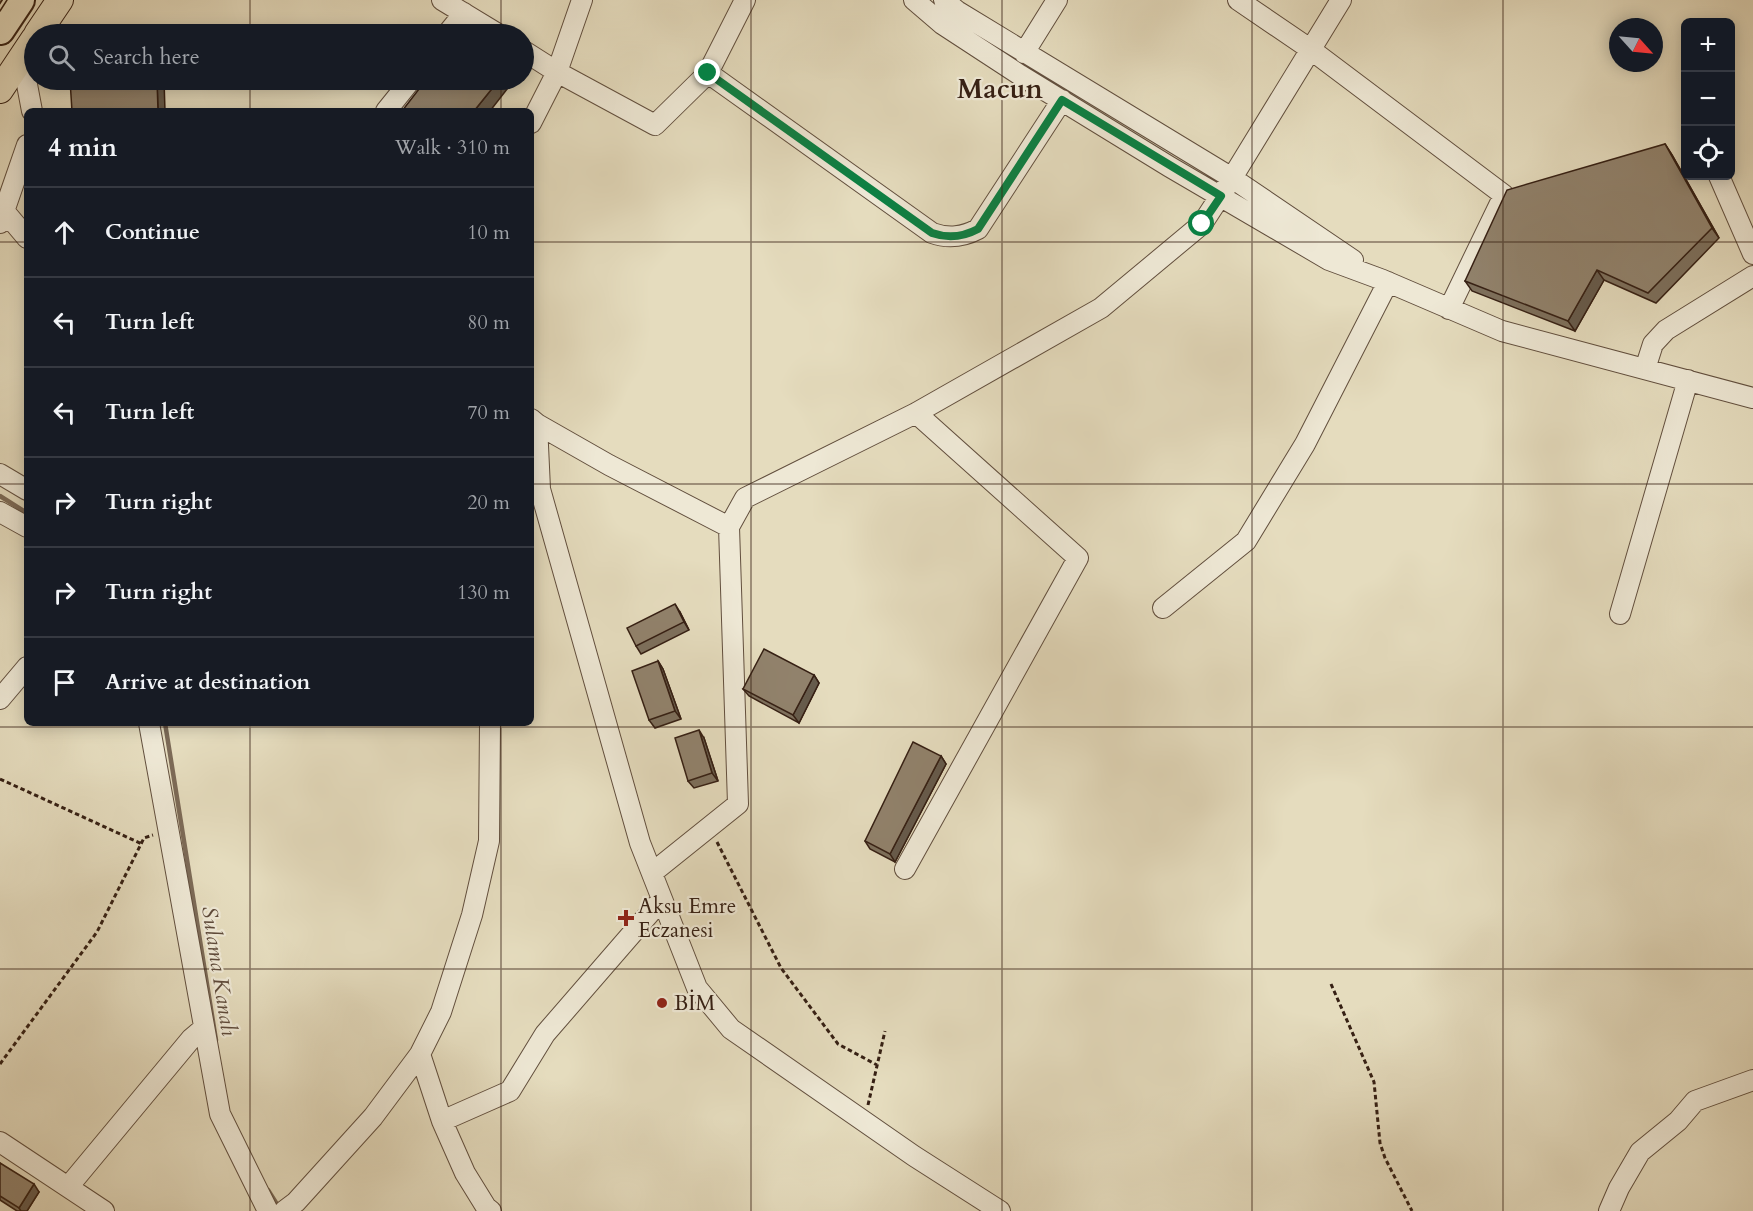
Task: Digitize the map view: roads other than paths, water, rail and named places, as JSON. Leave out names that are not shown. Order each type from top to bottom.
[{"type":"highway","points":[[0,30],[20,0]]},
{"type":"main road","points":[[44,24],[60,0]]},
{"type":"main road","points":[[0,90],[24,54]]},
{"type":"street","points":[[442,0],[482,24]]},
{"type":"street","points":[[534,117],[557,72],[582,0]]},
{"type":"street","points":[[534,57],[655,125],[708,73],[745,0]]},
{"type":"street","points":[[914,0],[942,24],[1062,100],[1329,260],[1385,281],[1502,331],[1753,398]]},
{"type":"street","points":[[944,0],[957,11],[1232,178],[1385,281]]},
{"type":"street","points":[[1024,52],[1057,0]]},
{"type":"street","points":[[1238,0],[1310,49],[1504,195],[1449,309]]},
{"type":"street","points":[[652,873],[738,804],[729,527],[745,498],[916,413],[1101,308],[1202,224],[1341,0]]},
{"type":"street","points":[[455,24],[464,13]]},
{"type":"street","points":[[708,73],[932,233],[950,237],[960,237],[978,229],[1062,100]]},
{"type":"street","points":[[31,90],[32,108]]},
{"type":"street","points":[[388,108],[403,90]]},
{"type":"street","points":[[24,154],[3,217],[24,235]]},
{"type":"street","points":[[1721,180],[1753,254]]},
{"type":"street","points":[[1645,369],[1653,345],[1666,330],[1753,276]]},
{"type":"street","points":[[1163,608],[1246,541],[1305,444],[1385,281]]},
{"type":"street","points":[[1620,614],[1688,381]]},
{"type":"street","points":[[905,869],[1078,558],[916,413]]},
{"type":"street","points":[[534,428],[729,527]]},
{"type":"street","points":[[534,436],[540,489],[640,843],[697,988],[731,1029],[1000,1211]]},
{"type":"street","points":[[0,474],[24,488]]},
{"type":"street","points":[[0,512],[24,523]]},
{"type":"street","points":[[0,699],[24,671]]},
{"type":"street","points":[[150,726],[220,1114],[268,1211]]},
{"type":"street","points":[[290,1206],[373,1117],[420,1054],[441,1012],[472,915],[489,841],[490,726]]},
{"type":"street","points":[[442,1121],[510,1091],[545,1034],[662,898]]},
{"type":"street","points":[[68,1187],[191,1039],[204,1028]]},
{"type":"street","points":[[420,1054],[442,1121],[465,1173],[486,1207],[491,1211]]},
{"type":"street","points":[[1609,1211],[1619,1188],[1640,1152],[1678,1121],[1695,1101],[1753,1080]]},
{"type":"street","points":[[0,1142],[105,1211]]},
{"type":"waterway","name":"Sulama Kanalı","points":[[0,496],[24,511]]},
{"type":"waterway","name":"Sulama Kanalı","points":[[165,726],[216,1040]]},
{"type":"waterway","name":"Sulama Kanalı","points":[[268,1190],[280,1209]]},
{"type":"tram line","points":[[0,11],[7,0]]},
{"type":"place","name":"Aksu Emre Eczanesi","points":[[626,918]]},
{"type":"place","name":"BİM","points":[[662,1003]]},
{"type":"district","name":"Macun","points":[[1000,89]]}]
